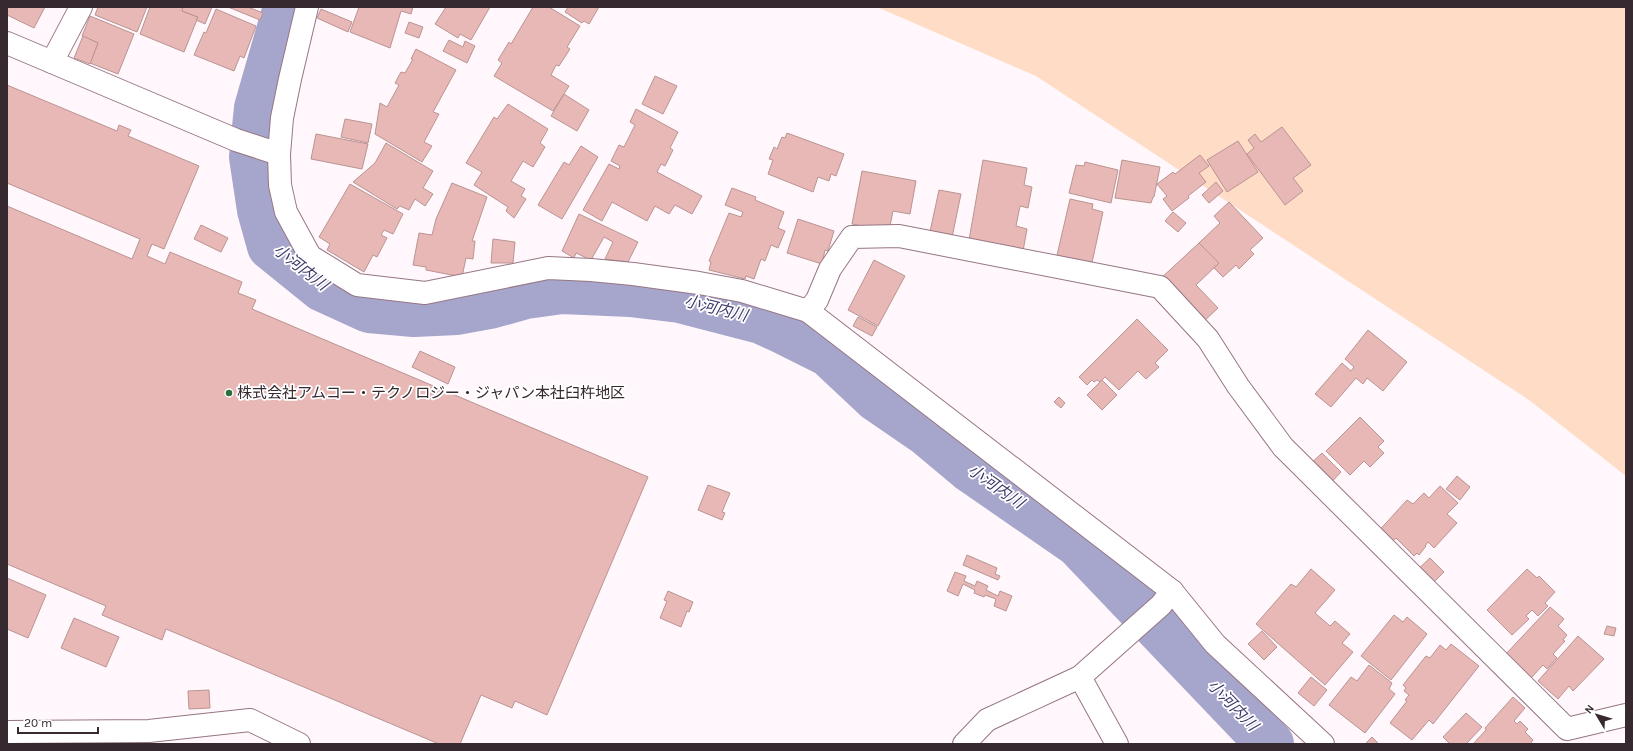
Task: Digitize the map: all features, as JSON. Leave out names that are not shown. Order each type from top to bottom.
[{"type":"street","points":[[52,62],[81,7]]},
{"type":"street","points":[[307,7],[282,118],[272,152],[286,212],[310,256],[357,285],[425,293],[548,268],[591,270],[706,284],[742,291],[808,311],[1166,598],[1323,744]]},
{"type":"street","points":[[7,43],[236,140],[272,152]]},
{"type":"street","points":[[808,311],[817,300],[830,269],[852,237],[899,236],[1160,287],[1208,339],[1238,386],[1283,447],[1567,729],[1626,715]]},
{"type":"street","points":[[964,744],[987,720],[1080,677],[1166,598]]},
{"type":"street","points":[[1080,677],[1117,744]]},
{"type":"street","points":[[7,732],[149,731],[250,720],[299,744]]},
{"type":"shaded area","points":[[877,7],[1626,7],[1626,476],[1529,400],[1036,76]]},
{"type":"building","points":[[7,7],[45,7],[34,28],[7,15]]},
{"type":"building","points":[[98,7],[147,7],[137,32],[95,15]]},
{"type":"building","points":[[150,7],[183,7],[182,11],[198,17],[184,52],[140,34]]},
{"type":"building","points":[[183,7],[212,7],[205,24],[196,20],[198,17],[182,11]]},
{"type":"building","points":[[228,7],[248,7],[263,13],[260,20]]},
{"type":"building","points":[[359,7],[413,7],[411,14],[401,11],[390,48],[350,32]]},
{"type":"building","points":[[446,7],[490,7],[471,40],[460,34],[458,38],[435,24]]},
{"type":"building","points":[[533,7],[549,7],[580,26],[567,47],[570,49],[559,66],[556,65],[551,75],[569,86],[553,111],[494,76],[502,63],[498,60],[509,42],[511,44]]},
{"type":"building","points":[[568,7],[599,7],[589,24],[584,21],[582,23],[565,12]]},
{"type":"building","points":[[216,9],[256,26],[244,58],[240,56],[234,71],[194,55],[204,32],[206,33]]},
{"type":"building","points":[[321,9],[352,22],[348,32],[317,18]]},
{"type":"building","points":[[90,16],[134,34],[118,74],[90,63],[98,43],[82,36]]},
{"type":"building","points":[[409,22],[423,27],[419,38],[405,33]]},
{"type":"building","points":[[83,36],[98,43],[90,64],[74,58]]},
{"type":"building","points":[[449,40],[463,47],[465,41],[475,46],[467,63],[443,51]]},
{"type":"building","points":[[416,49],[456,70],[433,112],[439,114],[424,142],[432,146],[422,162],[375,134],[380,103],[387,107],[399,85],[395,83],[401,72],[405,73],[413,59],[411,59]]},
{"type":"building","points":[[655,76],[677,86],[663,114],[642,104]]},
{"type":"building","name":"株式会社アムコー・テクノロジー・ジャパン本社臼杵地区","points":[[7,85],[117,131],[119,125],[131,130],[128,136],[199,166],[164,249],[152,244],[147,256],[165,264],[170,252],[242,282],[238,293],[256,300],[252,309],[648,477],[547,715],[515,701],[512,708],[481,695],[460,744],[439,744],[166,629],[162,640],[102,615],[106,606],[7,564],[7,206],[132,259],[140,239],[7,183]]},
{"type":"building","points":[[564,94],[589,110],[577,131],[551,116]]},
{"type":"building","points":[[508,104],[548,129],[540,143],[545,147],[533,167],[523,161],[511,181],[525,189],[521,196],[526,199],[514,218],[506,211],[508,207],[474,185],[482,172],[466,163],[494,117],[497,119]]},
{"type":"building","points":[[636,109],[678,132],[670,148],[673,150],[665,166],[661,164],[657,172],[702,196],[692,214],[675,205],[669,214],[655,206],[647,221],[612,202],[602,221],[583,210],[609,164],[619,169],[620,166],[611,161],[619,145],[624,147],[635,125],[630,122]]},
{"type":"building","points":[[345,119],[372,124],[368,143],[341,137]]},
{"type":"building","points":[[1282,127],[1311,165],[1293,178],[1303,191],[1285,205],[1247,154],[1254,148],[1248,140],[1255,134],[1261,142]]},
{"type":"building","points":[[787,133],[844,154],[836,176],[831,174],[829,181],[818,177],[813,192],[768,174],[773,160],[769,159],[774,147],[777,149],[782,137],[785,138]]},
{"type":"building","points":[[316,134],[368,144],[362,169],[311,159]]},
{"type":"building","points":[[1238,141],[1258,172],[1227,192],[1207,160]]},
{"type":"building","points":[[386,143],[433,171],[423,188],[433,194],[425,206],[415,199],[409,210],[400,206],[397,209],[353,182],[375,163]]},
{"type":"building","points":[[581,146],[598,157],[562,219],[538,205],[564,162],[569,165]]},
{"type":"building","points":[[1200,155],[1209,166],[1199,173],[1206,182],[1172,211],[1163,199],[1167,196],[1157,184],[1173,172],[1175,174]]},
{"type":"building","points":[[983,160],[1027,168],[1024,185],[1032,187],[1028,208],[1020,206],[1016,226],[1027,229],[1022,257],[969,240]]},
{"type":"building","points":[[1122,160],[1160,167],[1154,197],[1151,203],[1115,198]]},
{"type":"building","points":[[1085,162],[1118,170],[1111,203],[1069,193],[1076,165],[1084,166]]},
{"type":"building","points":[[862,171],[916,181],[910,214],[893,211],[889,231],[852,224]]},
{"type":"building","points":[[1216,182],[1223,191],[1209,203],[1202,195]]},
{"type":"building","points":[[452,183],[487,197],[472,241],[475,241],[473,259],[466,258],[462,277],[426,270],[426,267],[413,265],[419,233],[432,235],[436,219]]},
{"type":"building","points":[[350,184],[403,214],[393,234],[384,230],[381,235],[387,238],[377,257],[373,255],[364,272],[327,250],[330,244],[319,237]]},
{"type":"building","points":[[732,188],[756,197],[755,200],[784,212],[778,228],[785,231],[778,248],[771,245],[765,261],[761,259],[754,279],[746,276],[745,279],[709,270],[711,262],[709,261],[729,213],[741,217],[743,212],[725,205]]},
{"type":"building","points":[[939,190],[961,194],[951,242],[928,241]]},
{"type":"building","points":[[1070,199],[1093,204],[1092,209],[1103,212],[1090,272],[1055,264]]},
{"type":"building","points":[[1229,202],[1263,238],[1250,250],[1254,254],[1239,269],[1236,265],[1223,277],[1214,268],[1219,263],[1199,243],[1220,223],[1214,216]]},
{"type":"building","points":[[1173,212],[1186,223],[1178,232],[1165,221]]},
{"type":"building","points":[[579,214],[638,242],[628,262],[605,259],[613,242],[604,237],[591,260],[576,253],[574,258],[562,251]]},
{"type":"building","points":[[798,219],[834,231],[828,251],[825,250],[822,264],[787,253]]},
{"type":"building","points":[[201,225],[228,238],[221,252],[194,239]]},
{"type":"building","points":[[493,239],[515,242],[513,263],[491,263]]},
{"type":"building","points":[[1199,243],[1219,263],[1196,285],[1218,308],[1201,324],[1159,280]]},
{"type":"building","points":[[874,260],[905,276],[878,326],[848,310]]},
{"type":"building","points":[[858,317],[877,327],[872,336],[853,326]]},
{"type":"building","points":[[1137,319],[1168,350],[1155,363],[1159,367],[1146,379],[1138,371],[1119,390],[1105,377],[1100,382],[1097,380],[1094,382],[1092,380],[1087,385],[1079,377]]},
{"type":"building","points":[[1368,330],[1407,362],[1383,391],[1367,378],[1363,384],[1356,378],[1331,407],[1315,394],[1342,363],[1351,371],[1354,367],[1345,359]]},
{"type":"building","points":[[420,351],[455,367],[448,384],[412,367]]},
{"type":"building","points":[[1102,380],[1117,395],[1102,410],[1087,395]]},
{"type":"building","points":[[1059,397],[1065,403],[1061,408],[1054,402]]},
{"type":"building","points":[[1360,417],[1384,441],[1378,447],[1384,453],[1370,467],[1364,461],[1350,475],[1326,451]]},
{"type":"building","points":[[1322,453],[1341,472],[1327,487],[1307,467]]},
{"type":"building","points":[[1457,476],[1470,487],[1460,500],[1446,489]]},
{"type":"building","points":[[708,485],[730,493],[722,512],[725,513],[722,520],[698,510]]},
{"type":"building","points":[[1440,486],[1458,503],[1447,514],[1457,523],[1434,548],[1428,542],[1419,555],[1417,553],[1414,556],[1396,538],[1388,546],[1376,534],[1407,500],[1413,504],[1424,493],[1429,498]]},
{"type":"building","points":[[967,555],[997,568],[995,574],[1000,576],[998,580],[963,565]]},
{"type":"building","points":[[1430,558],[1444,572],[1429,587],[1415,572]]},
{"type":"building","points":[[1311,569],[1335,590],[1315,613],[1330,626],[1335,621],[1350,634],[1342,643],[1353,652],[1325,685],[1256,624],[1291,584],[1296,587]]},
{"type":"building","points":[[1527,569],[1537,578],[1539,576],[1555,592],[1545,603],[1548,606],[1538,616],[1532,610],[1526,616],[1529,619],[1512,635],[1487,610]]},
{"type":"building","points":[[955,572],[966,576],[964,581],[975,586],[977,581],[988,586],[986,590],[998,596],[1000,591],[1012,596],[1006,611],[994,606],[996,599],[985,595],[984,597],[974,593],[975,590],[963,584],[958,596],[947,591]]},
{"type":"building","points":[[7,578],[46,595],[28,638],[7,629]]},
{"type":"building","points":[[668,591],[693,602],[689,612],[687,611],[681,627],[660,618],[667,601],[664,600]]},
{"type":"building","points":[[1550,607],[1564,619],[1558,626],[1567,635],[1563,640],[1565,641],[1553,654],[1557,658],[1547,669],[1543,665],[1531,678],[1505,655]]},
{"type":"building","points":[[1394,615],[1403,622],[1407,617],[1427,634],[1391,680],[1361,656]]},
{"type":"building","points":[[74,618],[119,637],[106,667],[61,648]]},
{"type":"building","points":[[1607,626],[1616,628],[1614,636],[1604,634]]},
{"type":"building","points":[[1262,631],[1277,647],[1264,660],[1248,644]]},
{"type":"building","points":[[1578,636],[1604,659],[1573,691],[1569,686],[1558,699],[1538,681]]},
{"type":"building","points":[[1451,644],[1479,666],[1433,724],[1429,720],[1412,740],[1390,723],[1407,701],[1405,700],[1409,695],[1404,691],[1406,688],[1403,685],[1426,656],[1430,658],[1440,645],[1446,650]]},
{"type":"building","points":[[1369,665],[1392,683],[1389,689],[1395,694],[1365,733],[1329,705],[1351,677],[1357,681]]},
{"type":"building","points":[[1311,677],[1327,690],[1314,706],[1298,693]]},
{"type":"building","points":[[209,690],[210,708],[189,709],[188,691]]},
{"type":"building","points":[[1513,697],[1525,708],[1514,721],[1517,724],[1520,721],[1528,729],[1525,732],[1533,740],[1530,744],[1473,744],[1486,730],[1485,728]]},
{"type":"building","points":[[1466,713],[1482,727],[1466,744],[1450,744],[1443,737]]},
{"type":"building","points":[[1372,737],[1379,744],[1365,744]]},
{"type":"waterway","name":"小河内川","points":[[287,7],[258,108],[253,157],[261,210],[271,246],[323,288],[369,309],[414,313],[457,311],[490,305],[526,295],[562,290],[630,293],[680,299],[761,320],[785,331],[829,353],[877,398],[928,433],[971,469],[1078,543],[1270,744]]},
{"type":"place","name":"株式会社アムコー・テクノロジー・ジャパン本社臼杵地区","points":[[229,393]]}]
